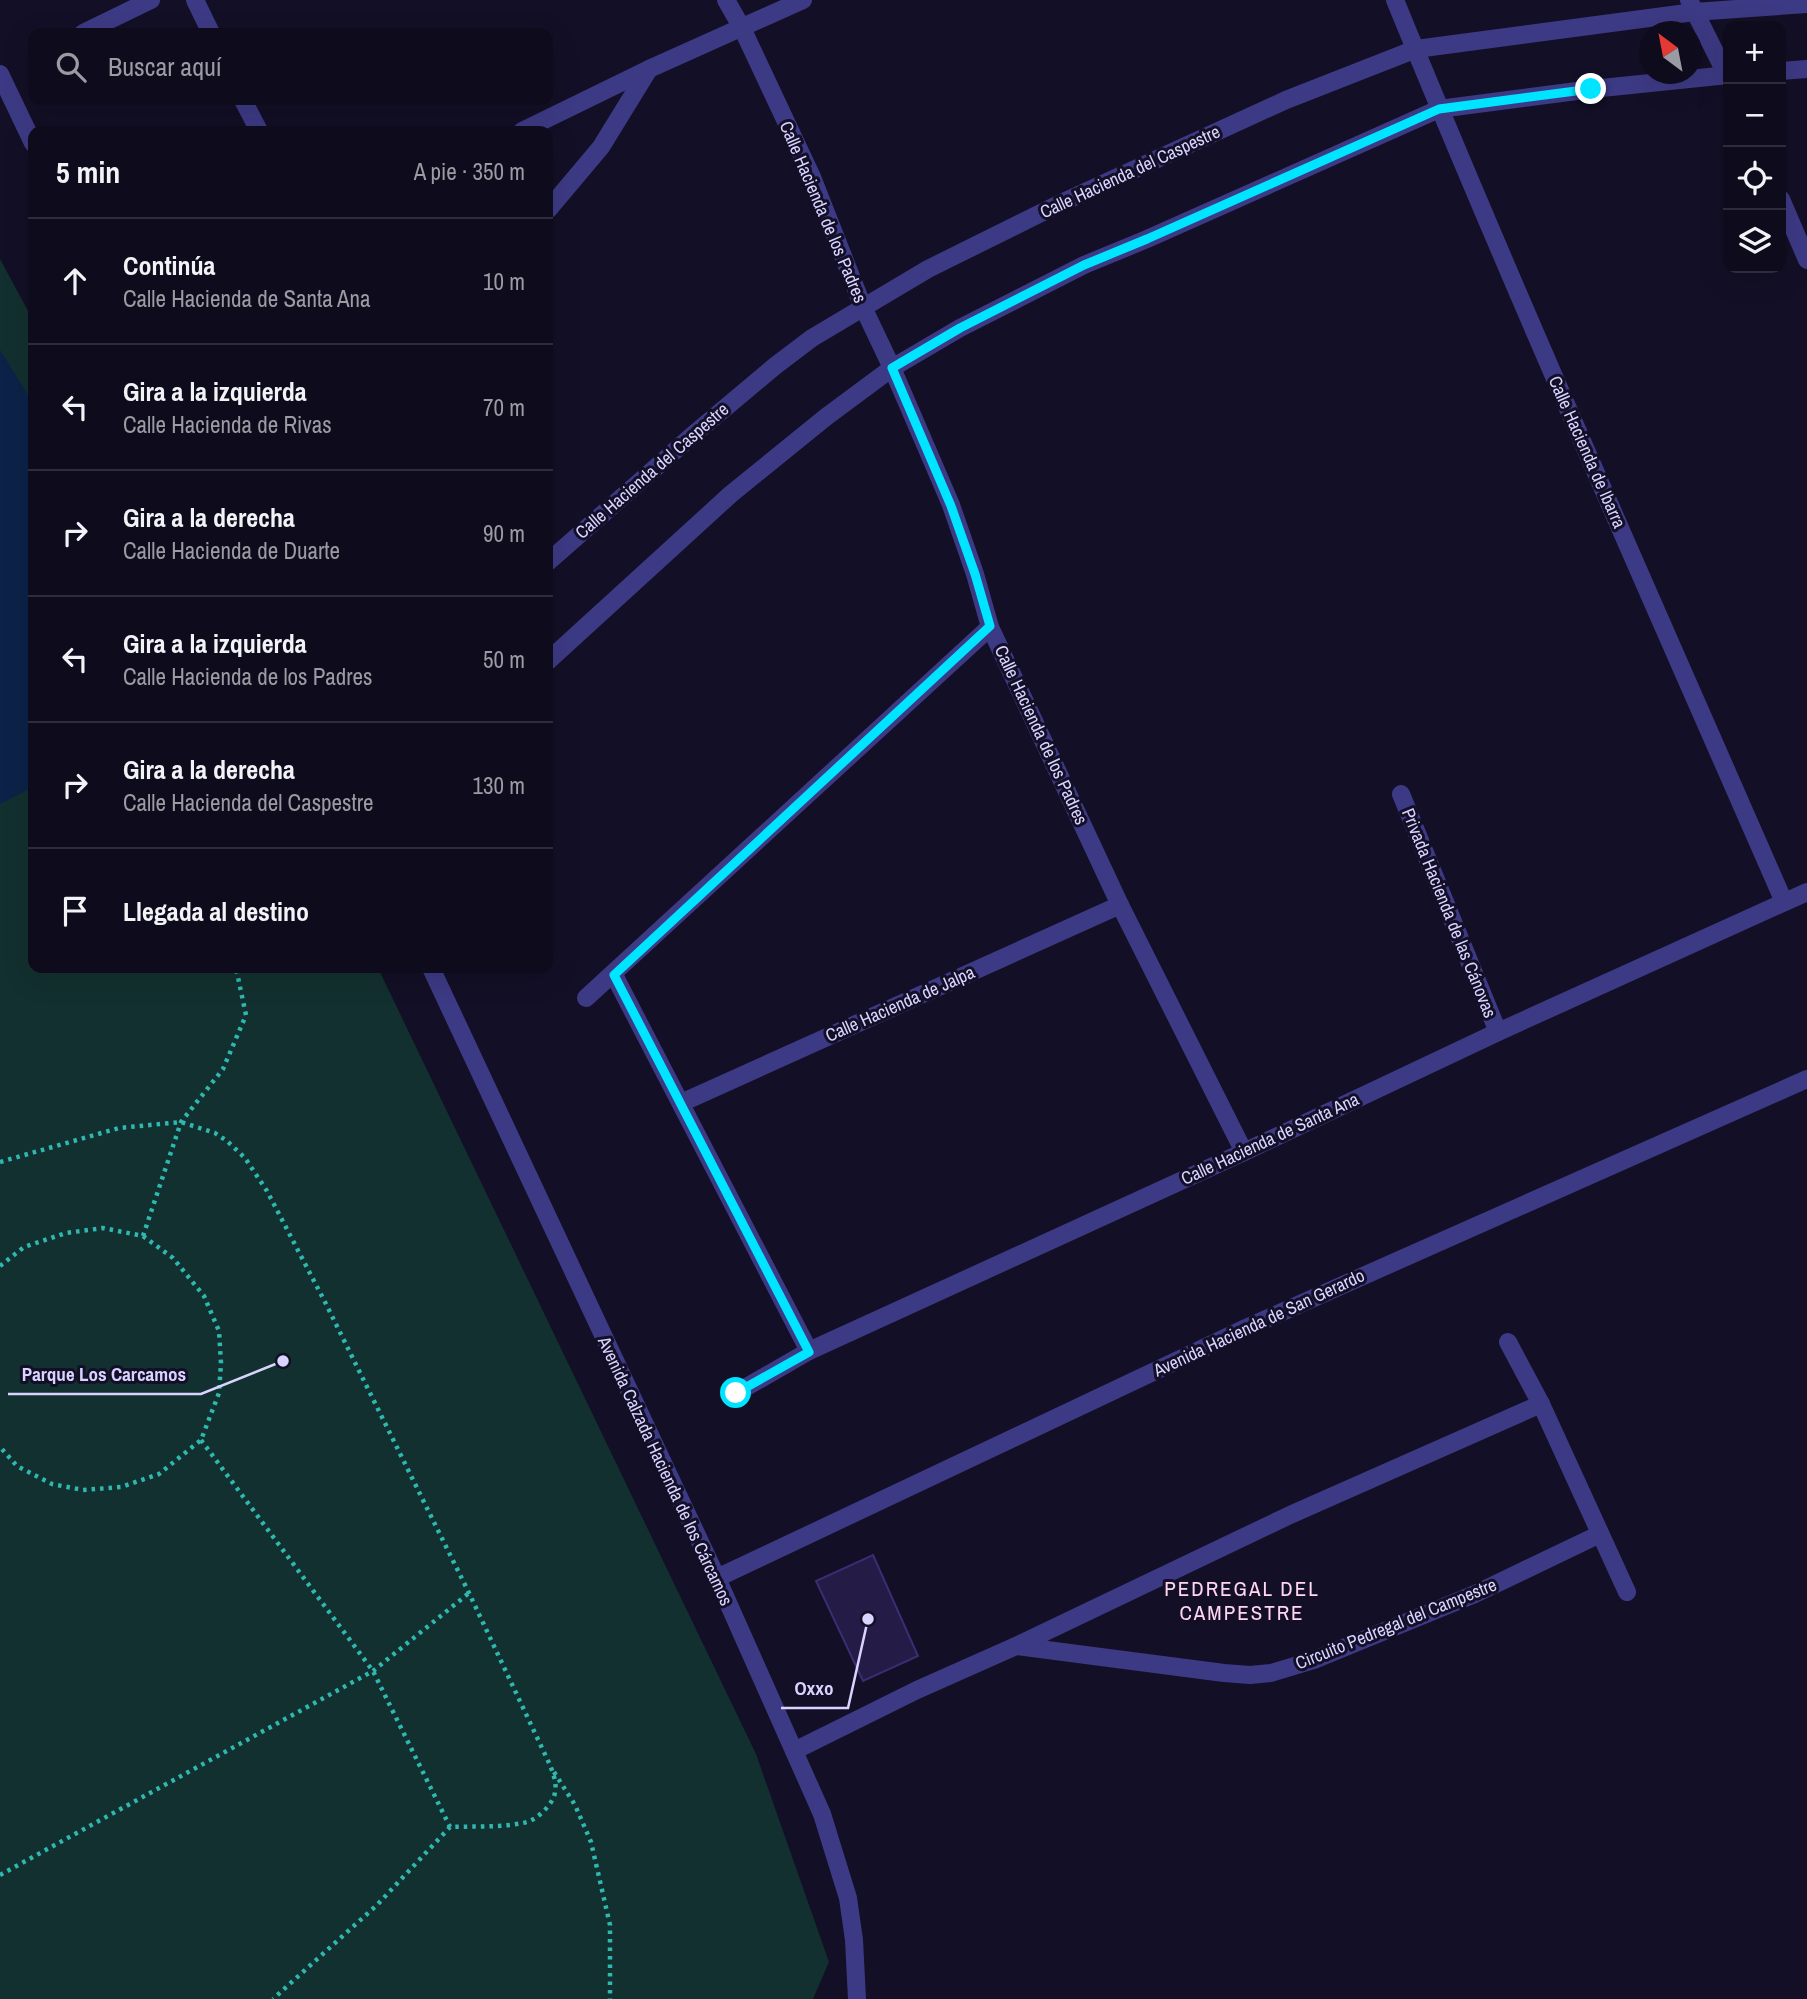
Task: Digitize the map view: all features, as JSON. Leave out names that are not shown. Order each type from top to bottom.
[{"type":"street","points":[[93,28],[151,0]]},
{"type":"street","points":[[195,0],[209,28]]},
{"type":"street","name":"Calle Hacienda de los Padres","points":[[726,0],[742,28],[812,177],[863,307],[951,506],[990,626],[1119,905],[1244,1152]]},
{"type":"street","points":[[532,126],[649,69],[803,0]]},
{"type":"street","name":"Calle Hacienda de Ibarra","points":[[1395,0],[1538,340],[1784,902]]},
{"type":"street","name":"Calle Hacienda del Caspestre","points":[[553,558],[775,366],[812,338],[928,269],[1059,204],[1286,100],[1416,49],[1691,6],[1807,4]]},
{"type":"street","points":[[1691,6],[1723,67]]},
{"type":"street","points":[[553,204],[601,147],[649,69]]},
{"type":"street","points":[[1786,71],[1807,69]]},
{"type":"street","points":[[0,74],[28,133]]},
{"type":"street","points":[[553,656],[732,494],[826,417],[892,368],[960,328],[1084,265],[1439,109],[1591,89],[1723,76]]},
{"type":"street","points":[[246,105],[256,126]]},
{"type":"street","points":[[1786,210],[1807,260]]},
{"type":"street","points":[[586,998],[990,626]]},
{"type":"street","name":"Privada Hacienda de las Cánovas","points":[[1401,794],[1497,1032]]},
{"type":"street","name":"Calle Hacienda de Santa Ana","points":[[736,1393],[809,1352],[1244,1152],[1497,1032],[1807,892]]},
{"type":"street","name":"Calle Hacienda de Jalpa","points":[[681,1103],[1119,905]]},
{"type":"street","name":"Avenida Calzada Hacienda de los Cárcamos","points":[[433,973],[717,1578],[822,1814],[848,1898],[854,1940],[855,1995]]},
{"type":"street","points":[[614,975],[809,1352]]},
{"type":"street","name":"Avenida Hacienda de San Gerardo","points":[[717,1578],[1246,1328],[1807,1079]]},
{"type":"street","points":[[1508,1342],[1541,1404],[1627,1592]]},
{"type":"street","points":[[794,1751],[916,1689],[1016,1646],[1290,1515],[1541,1404]]},
{"type":"street","name":"Circuito Pedregal del Campestre","points":[[1016,1646],[1237,1674],[1270,1673],[1314,1660],[1475,1594],[1600,1534]]},
{"type":"path","points":[[143,1236],[181,1122],[223,1069],[246,1015],[237,973]]},
{"type":"path","points":[[0,1162],[119,1128],[181,1122],[215,1133],[245,1158],[267,1191],[326,1304],[470,1593],[550,1765],[575,1805],[590,1842],[610,1925],[610,1999]]},
{"type":"path","points":[[0,1266],[24,1247],[66,1233],[103,1228],[143,1236],[173,1258],[204,1296],[219,1331],[221,1363],[219,1393],[201,1440],[159,1474],[121,1487],[83,1490],[52,1484],[17,1466],[0,1447]]},
{"type":"path","points":[[201,1440],[373,1671],[450,1827]]},
{"type":"path","points":[[0,1875],[373,1671],[470,1593]]},
{"type":"path","points":[[273,1999],[377,1905],[450,1827],[530,1822],[550,1803],[555,1792],[550,1765]]},
{"type":"green space","points":[[0,259],[28,311],[28,973],[380,973],[756,1754],[829,1962],[813,1999],[0,1999]]},
{"type":"water","points":[[0,350],[28,395],[28,790],[0,804]]},
{"type":"building","points":[[873,1555],[918,1656],[863,1681],[816,1581]]},
{"type":"place","name":"Parque Los Carcamos","points":[[283,1361]]},
{"type":"place","name":"Oxxo","points":[[868,1619]]},
{"type":"district","name":"PEDREGAL DEL CAMPESTRE","points":[[1242,1601]]},
{"type":"route","points":[[736,1393],[809,1352],[614,975],[990,626],[951,506],[892,368],[960,328],[1084,265],[1439,109],[1591,89]]}]
